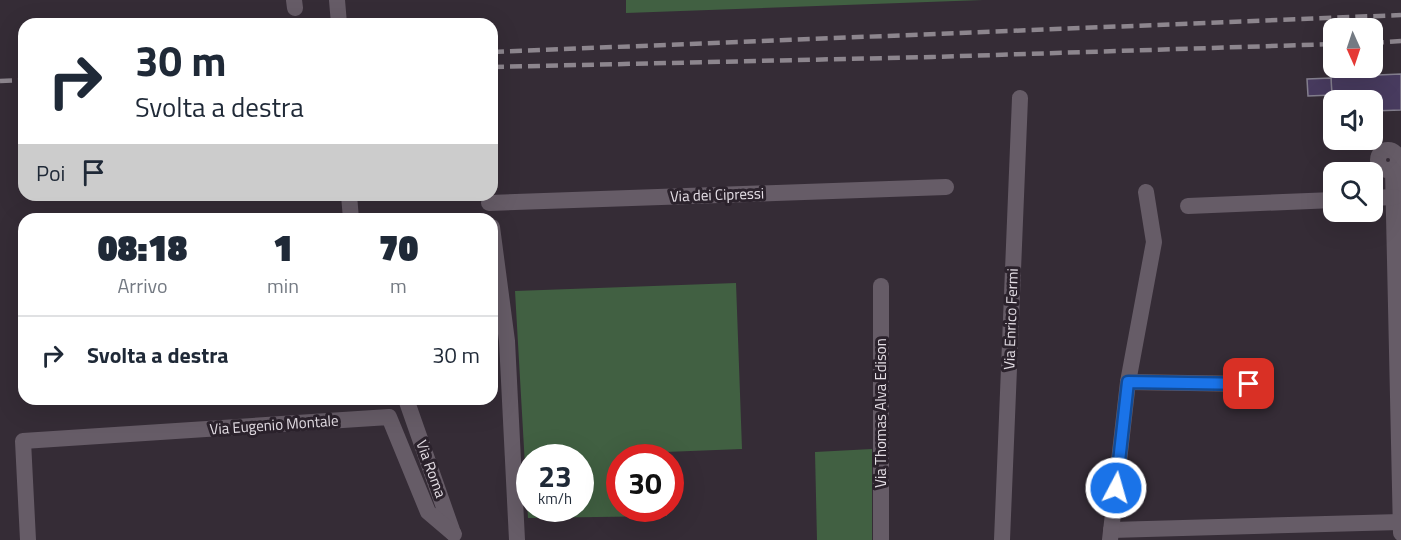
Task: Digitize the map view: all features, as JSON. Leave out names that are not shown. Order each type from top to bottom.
[{"type":"street","points":[[337,0],[338,18]]},
{"type":"street","name":"Via Enrico Fermi","points":[[1002,540],[1020,98]]},
{"type":"street","points":[[1393,170],[1401,533]]},
{"type":"street","name":"Via dei Cipressi","points":[[489,206],[946,187]]},
{"type":"street","points":[[1146,192],[1154,242],[1128,382],[1110,535],[1400,522]]},
{"type":"street","points":[[1383,198],[1394,197]]},
{"type":"street","points":[[1188,206],[1323,200]]},
{"type":"street","points":[[498,273],[507,341],[517,540]]},
{"type":"street","name":"Via Thomas Alva Edison","points":[[881,286],[881,540]]},
{"type":"street","points":[[1128,382],[1249,384]]},
{"type":"street","name":"Via Roma","points":[[408,405],[455,537]]},
{"type":"street","name":"Via Eugenio Montale","points":[[28,540],[23,441],[389,417],[428,512],[455,537]]},
{"type":"green space","points":[[626,0],[983,0],[626,13]]},
{"type":"green space","points":[[736,283],[742,449],[684,451],[684,444],[606,444],[606,517],[594,517],[594,444],[524,444],[515,291]]},
{"type":"green space","points":[[872,449],[872,540],[817,540],[815,452]]},
{"type":"building","points":[[1401,74],[1401,110],[1383,111],[1383,90],[1331,90],[1331,78],[1383,78],[1383,75]]},
{"type":"building","points":[[1331,78],[1332,90],[1323,90],[1323,95],[1308,96],[1307,79]]},
{"type":"railway","points":[[498,52],[1401,15]]},
{"type":"railway","points":[[1383,42],[1401,41]]},
{"type":"railway","points":[[498,67],[932,57],[1323,44]]},
{"type":"railway","points":[[0,81],[18,80]]},
{"type":"route","points":[[1116,488],[1128,382],[1249,384]]}]
